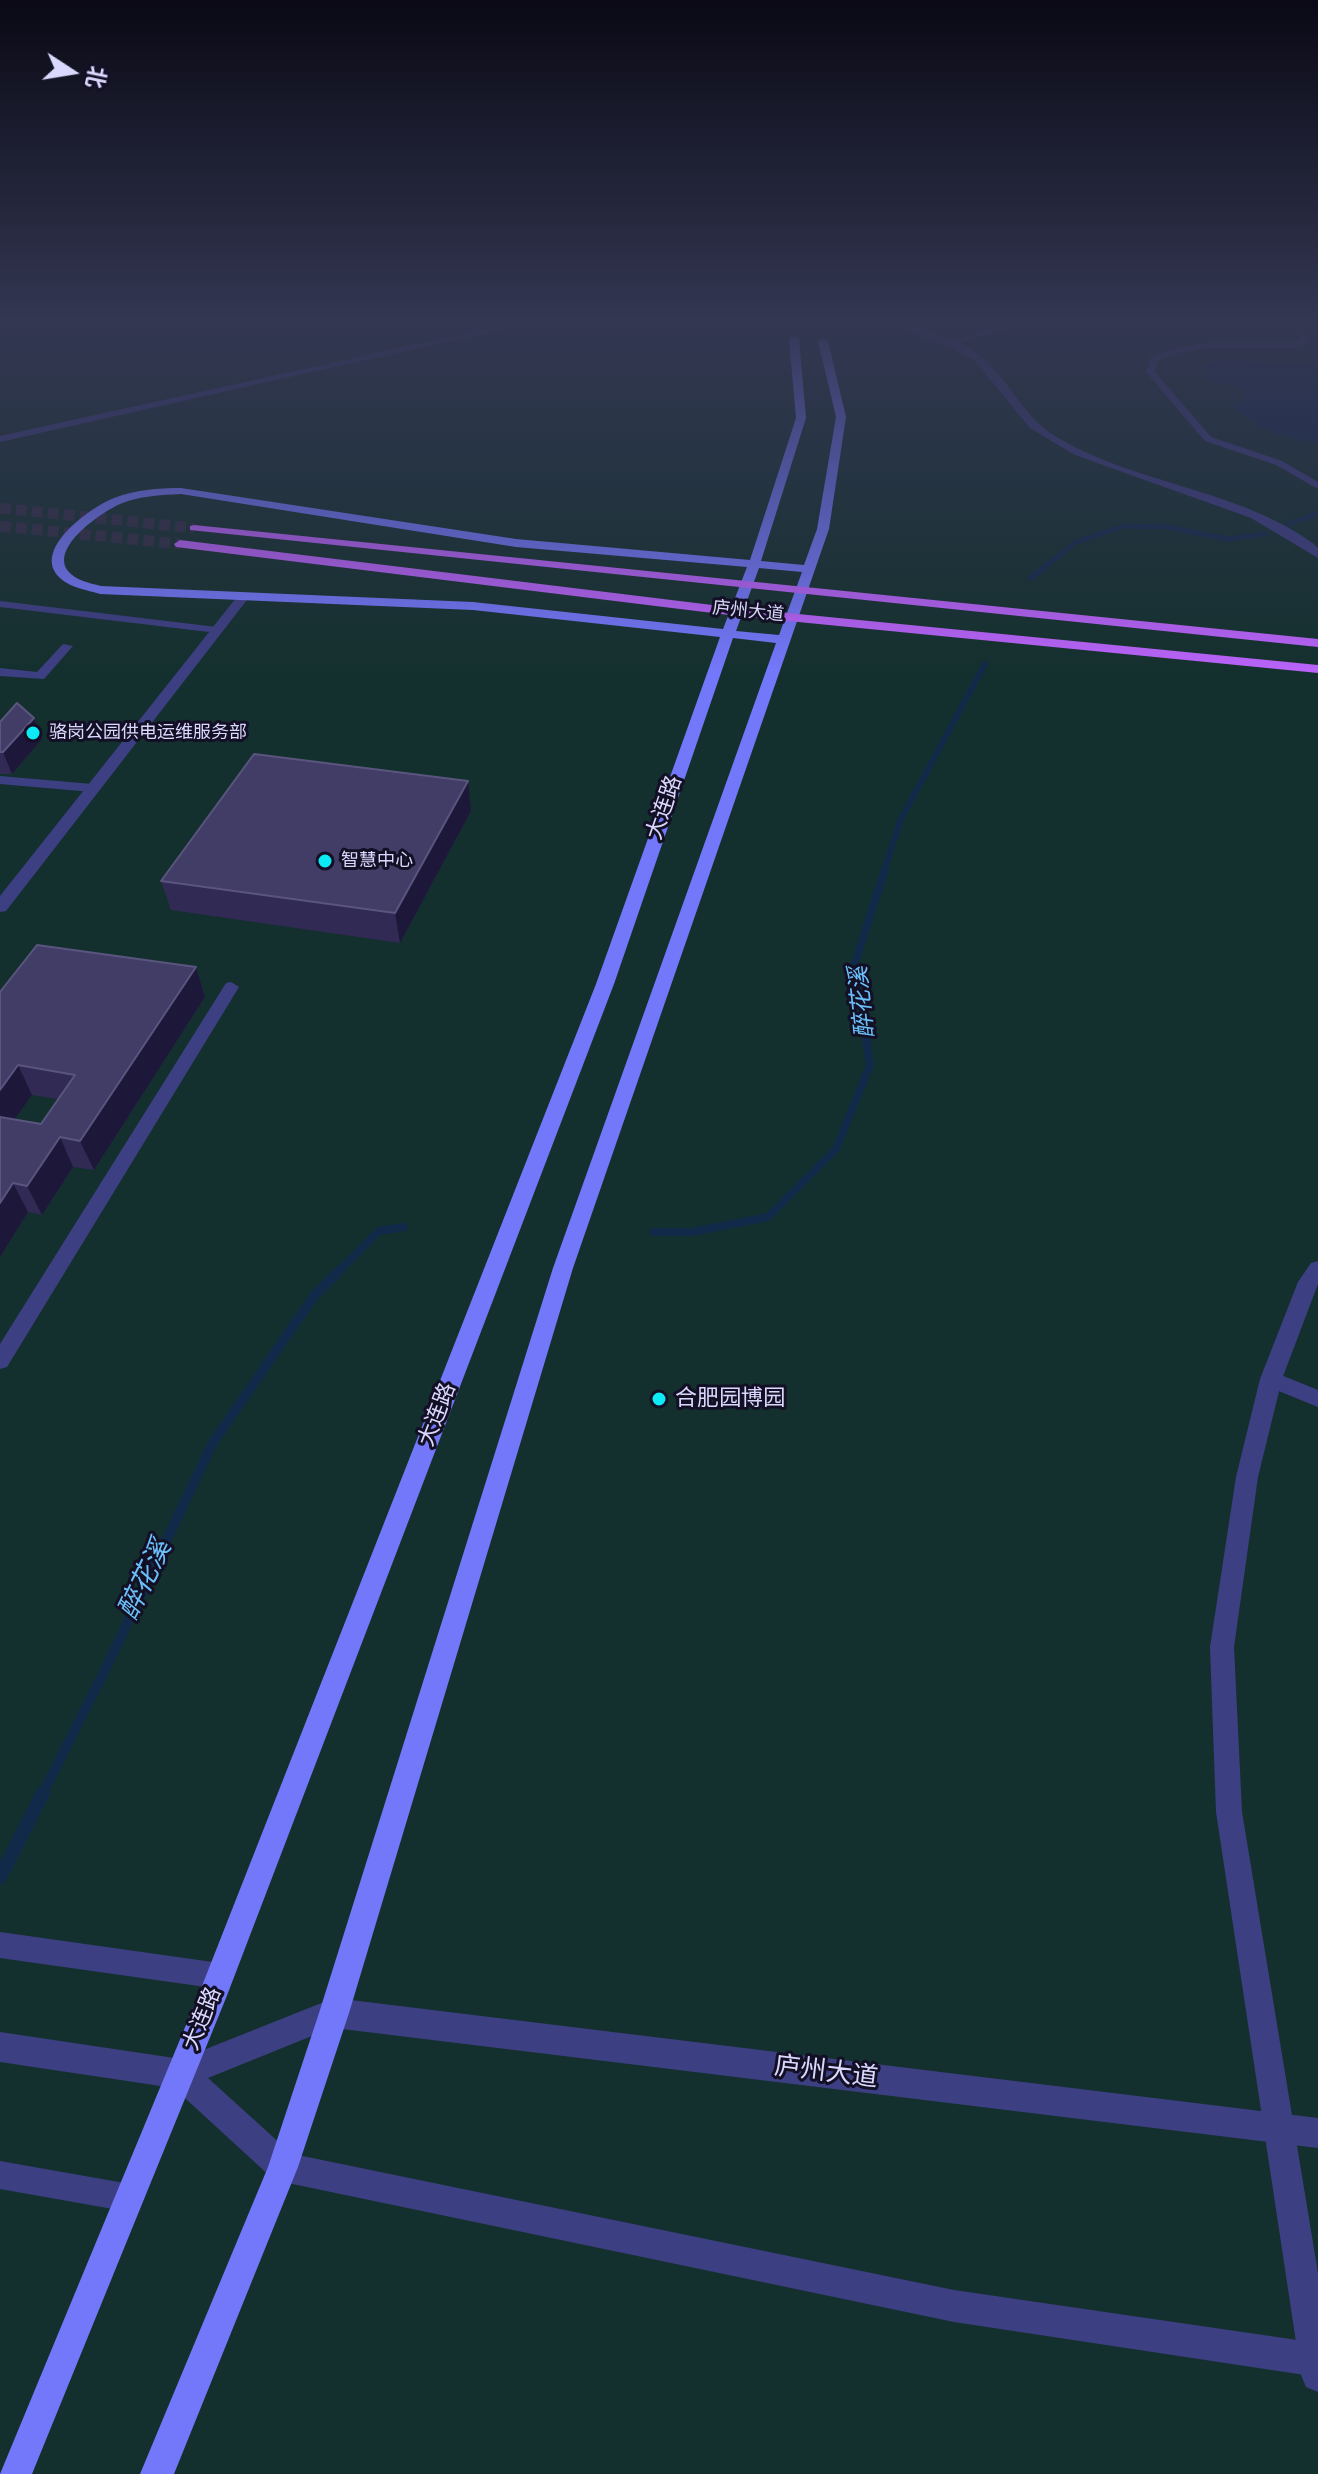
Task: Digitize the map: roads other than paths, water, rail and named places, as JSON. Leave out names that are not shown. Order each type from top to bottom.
[{"type":"main road","name":"大连路","points":[[15,2474],[220,1976],[605,984],[726,633],[750,575],[794,439]]},
{"type":"main road","points":[[157,2474],[283,2167],[334,2013],[563,1268],[811,569],[823,529],[837,439]]},
{"type":"main road","points":[[786,640],[473,606],[121,592],[82,586],[66,578],[58,570],[57,551],[82,524],[110,505],[141,495],[181,491],[516,543],[750,575],[811,569]]},
{"type":"main road","name":"庐州大道","points":[[194,528],[750,575],[803,591],[1318,643]]},
{"type":"main road","name":"庐州大道","points":[[180,544],[737,612],[1318,669]]},
{"type":"street","points":[[1054,439],[1118,469],[1233,505],[1315,548]]},
{"type":"street","points":[[0,907],[244,596]]},
{"type":"street","points":[[181,2074],[283,2167],[954,2306],[1317,2365],[1229,1812],[1222,1647],[1247,1477],[1271,1379],[1308,1282],[1318,1269]]},
{"type":"street","points":[[0,2047],[181,2074],[334,2013]]},
{"type":"street","name":"庐州大道","points":[[334,2013],[1318,2133]]},
{"type":"lane","points":[[1209,439],[1279,463],[1318,486]]},
{"type":"lane","points":[[0,604],[217,630]]},
{"type":"lane","points":[[0,672],[40,676],[67,646]]},
{"type":"lane","points":[[0,780],[92,788]]},
{"type":"lane","points":[[0,1361],[231,987]]},
{"type":"lane","points":[[1271,1379],[1318,1399]]},
{"type":"lane","points":[[0,1945],[220,1976]]},
{"type":"lane","points":[[0,2175],[130,2198]]},
{"type":"waterway","points":[[1289,524],[1318,513]]},
{"type":"waterway","name":"醉花溪","points":[[1051,562],[1076,542],[1124,526],[1167,527],[1227,539],[1265,534]]},
{"type":"waterway","name":"醉花溪","points":[[1031,578],[1053,560]]},
{"type":"waterway","name":"醉花溪","points":[[884,871],[901,819],[985,664]]},
{"type":"waterway","name":"醉花溪","points":[[653,1232],[692,1232],[768,1217],[836,1149],[870,1065],[855,963],[885,869]]},
{"type":"waterway","name":"醉花溪","points":[[42,1795],[212,1444],[314,1296],[379,1231],[404,1227]]},
{"type":"waterway","name":"醉花溪","points":[[0,1877],[43,1793]]},
{"type":"tunnel","points":[[0,508],[194,528]]},
{"type":"tunnel","points":[[0,526],[180,544]]},
{"type":"place","name":"骆岗公园供电运维服务部","points":[[33,733]]},
{"type":"place","name":"智慧中心","points":[[325,861]]},
{"type":"place","name":"合肥园博园","points":[[659,1399]]}]
